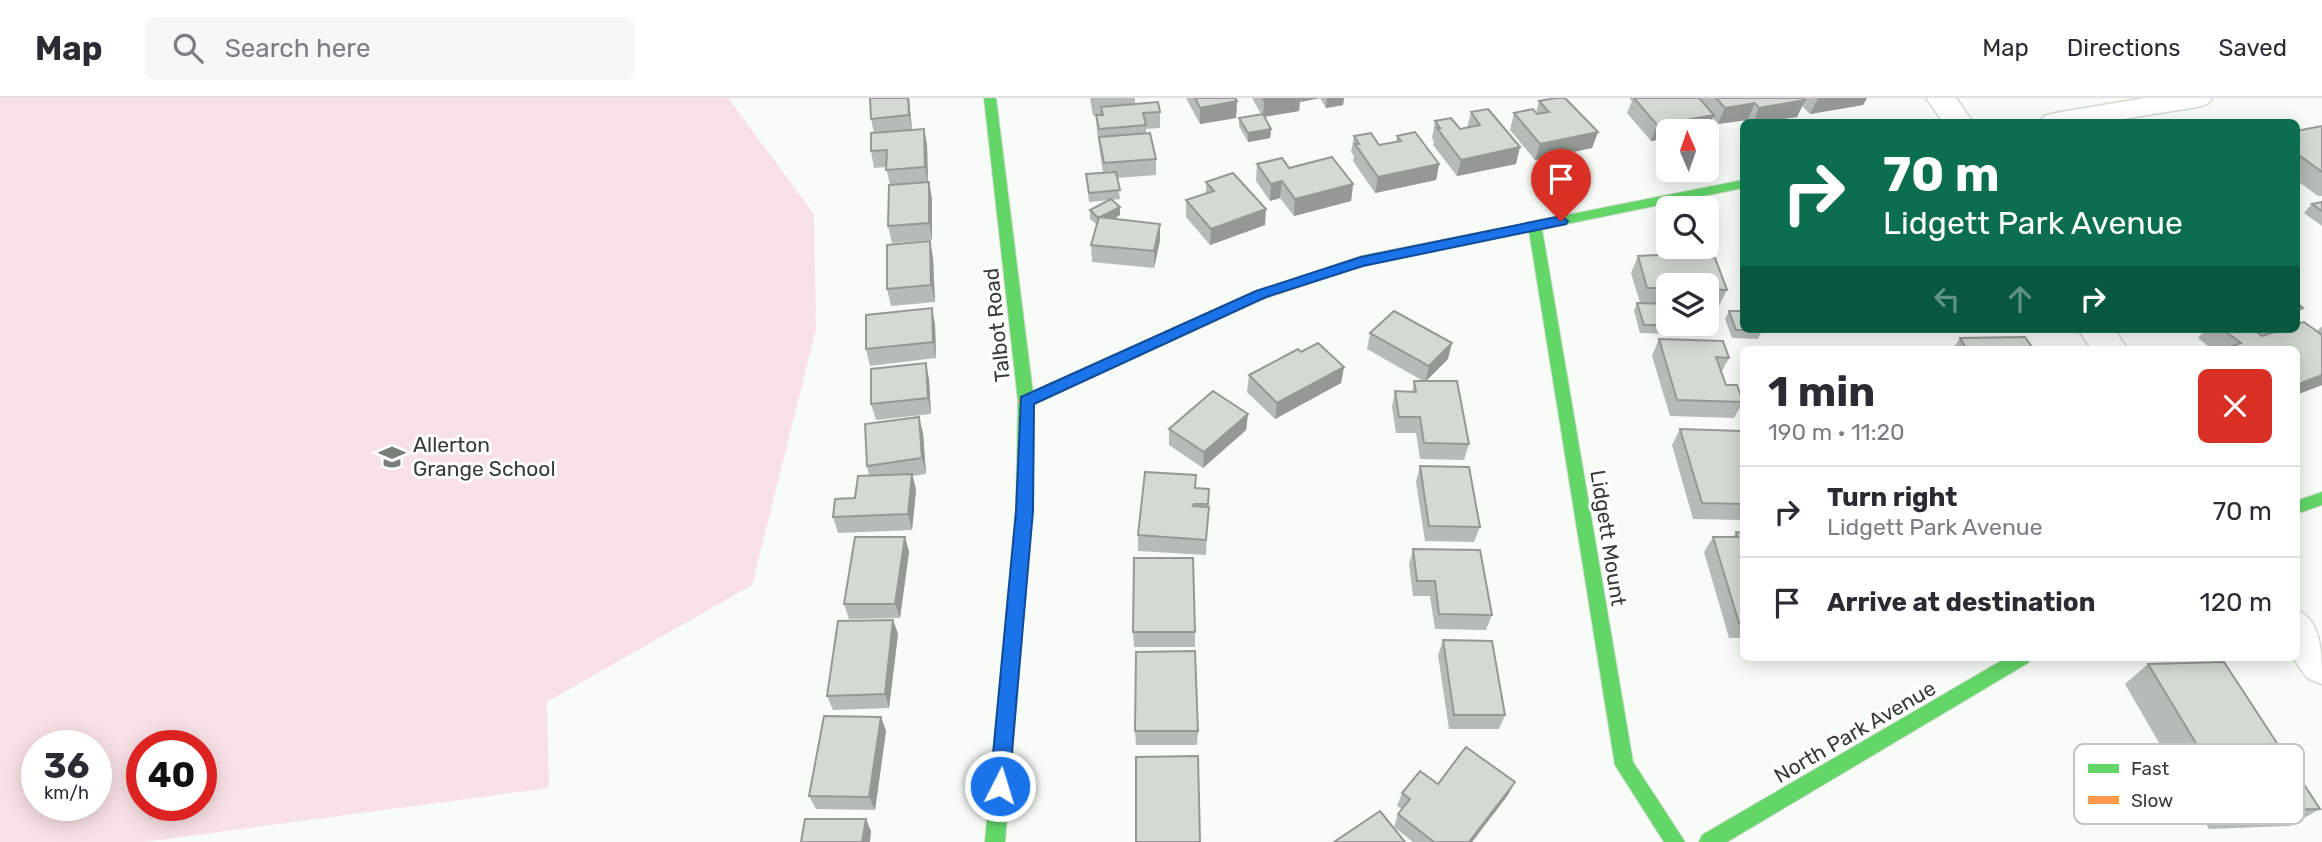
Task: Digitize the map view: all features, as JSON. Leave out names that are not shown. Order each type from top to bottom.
[{"type":"street","name":"Talbot Road","points":[[990,98],[1027,401],[1024,511],[995,842]]},
{"type":"street","points":[[1941,98],[1956,119]]},
{"type":"street","points":[[2073,119],[2197,98]]},
{"type":"street","points":[[1027,401],[1261,294],[1361,261],[1740,185]]},
{"type":"street","name":"Lidgett Mount","points":[[1535,226],[1624,765],[1675,842]]},
{"type":"street","points":[[2300,506],[2322,498]]},
{"type":"street","points":[[2300,633],[2322,665]]},
{"type":"street","name":"North Park Avenue","points":[[1709,842],[2017,661]]},
{"type":"shaded area","name":"Allerton Grange School","points":[[0,98],[728,98],[814,214],[816,329],[752,585],[547,702],[549,788],[144,842],[0,842]]},
{"type":"building","points":[[870,98],[908,98],[909,115],[871,119]]},
{"type":"building","points":[[1195,98],[1235,98],[1237,101],[1200,108]]},
{"type":"building","points":[[1565,98],[1598,132],[1540,144],[1514,113],[1533,109],[1537,114],[1549,112],[1539,101]]},
{"type":"building","points":[[1634,98],[1699,98],[1714,115],[1691,119],[1656,119],[1656,124]]},
{"type":"building","points":[[1716,98],[1805,100],[1759,108],[1755,103],[1725,108]]},
{"type":"building","points":[[1158,102],[1160,112],[1143,113],[1146,125],[1099,129],[1096,115],[1103,115],[1101,107]]},
{"type":"building","points":[[1488,109],[1520,147],[1461,160],[1437,128],[1440,128],[1435,121],[1451,118],[1460,129],[1480,125],[1471,112]]},
{"type":"building","points":[[1263,114],[1271,129],[1248,133],[1239,118]]},
{"type":"building","points":[[2322,126],[2322,172],[2300,156],[2300,130]]},
{"type":"building","points":[[924,129],[925,167],[886,170],[887,150],[871,151],[871,133]]},
{"type":"building","points":[[1415,132],[1439,164],[1378,177],[1355,144],[1359,144],[1354,136],[1371,133],[1379,145],[1401,141],[1397,136]]},
{"type":"building","points":[[1150,133],[1156,159],[1104,163],[1099,137]]},
{"type":"building","points":[[1332,157],[1353,184],[1295,199],[1282,181],[1271,184],[1257,164],[1282,158],[1289,168]]},
{"type":"building","points":[[1116,172],[1120,190],[1089,193],[1086,174]]},
{"type":"building","points":[[1233,173],[1266,209],[1211,229],[1186,200],[1214,191],[1206,182]]},
{"type":"building","points":[[929,182],[929,223],[888,226],[889,185]]},
{"type":"building","points":[[1111,199],[1120,207],[1098,218],[1090,210]]},
{"type":"building","points":[[2322,202],[2322,211],[2312,204]]},
{"type":"building","points":[[1099,217],[1160,224],[1154,251],[1091,245]]},
{"type":"building","points":[[930,241],[931,285],[887,289],[887,245]]},
{"type":"building","points":[[1656,255],[1656,259],[1715,259],[1727,290],[1719,290],[1719,273],[1656,273],[1656,288],[1647,288],[1638,256]]},
{"type":"building","points":[[1637,303],[1656,304],[1656,325],[1644,325]]},
{"type":"building","points":[[932,308],[933,342],[866,349],[866,315]]},
{"type":"building","points":[[1394,311],[1452,343],[1429,366],[1370,333]]},
{"type":"building","points":[[1729,311],[1740,311],[1740,330],[1736,330]]},
{"type":"building","points":[[2304,322],[2322,335],[2322,375],[2300,383],[2300,346],[2233,346],[2241,343],[2227,333],[2258,333],[2262,336],[2272,333],[2300,333],[2300,323]]},
{"type":"building","points":[[2025,337],[2031,346],[1965,346],[1960,338]]},
{"type":"building","points":[[1659,339],[1723,341],[1729,358],[1716,357],[1726,385],[1737,385],[1740,402],[1677,400]]},
{"type":"building","points":[[1318,343],[1344,367],[1277,403],[1249,375],[1298,349],[1301,352]]},
{"type":"building","points":[[926,363],[928,398],[871,404],[871,369]]},
{"type":"building","points":[[1414,381],[1457,381],[1469,444],[1424,443],[1420,417],[1399,417],[1395,391],[1416,392]]},
{"type":"building","points":[[1213,391],[1248,414],[1204,452],[1169,429]]},
{"type":"building","points":[[919,417],[922,458],[867,466],[865,424]]},
{"type":"building","points":[[1680,429],[1740,431],[1740,504],[1702,503]]},
{"type":"building","points":[[1420,466],[1469,467],[1480,527],[1429,526]]},
{"type":"building","points":[[1145,472],[1196,475],[1195,488],[1209,489],[1208,504],[1193,506],[1209,507],[1206,540],[1138,535]]},
{"type":"building","points":[[912,474],[908,514],[833,517],[835,499],[855,498],[858,476]]},
{"type":"building","points":[[1736,532],[1740,533],[1740,623],[1713,537],[1738,537]]},
{"type":"building","points":[[855,537],[905,537],[895,604],[844,604]]},
{"type":"building","points":[[1413,549],[1480,550],[1492,615],[1439,614],[1435,581],[1417,581]]},
{"type":"building","points":[[1134,558],[1193,558],[1195,632],[1133,632]]},
{"type":"building","points":[[893,620],[885,694],[827,696],[838,621]]},
{"type":"building","points":[[1443,640],[1492,641],[1505,715],[1454,715]]},
{"type":"building","points":[[1195,651],[1198,731],[1135,731],[1136,652]]},
{"type":"building","points":[[2224,662],[2278,744],[2196,744],[2148,664]]},
{"type":"building","points":[[824,716],[881,717],[869,797],[809,796]]},
{"type":"building","points":[[1466,747],[1515,782],[1469,842],[1434,842],[1398,814],[1410,799],[1402,793],[1420,771],[1438,784]]},
{"type":"building","points":[[1198,756],[1200,842],[1136,842],[1136,757]]},
{"type":"building","points":[[2304,784],[2320,809],[2304,809]]},
{"type":"building","points":[[1380,811],[1405,842],[1334,842]]},
{"type":"building","points":[[805,819],[866,819],[862,842],[801,842]]},
{"type":"traffic: fast","points":[[990,98],[1026,401],[1024,511],[995,842]]},
{"type":"traffic: fast","points":[[1255,297],[1361,261],[1740,185]]},
{"type":"traffic: fast","points":[[1535,226],[1624,765],[1675,842]]},
{"type":"traffic: fast","points":[[2300,506],[2322,498]]},
{"type":"traffic: fast","points":[[1709,842],[2017,661]]},
{"type":"traffic: slow","points":[[1026,401],[1255,297]]},
{"type":"place","name":"Allerton Grange School","points":[[392,457]]},
{"type":"route","points":[[1000,786],[1024,511],[1027,401],[1261,294],[1361,261],[1561,221]]}]
